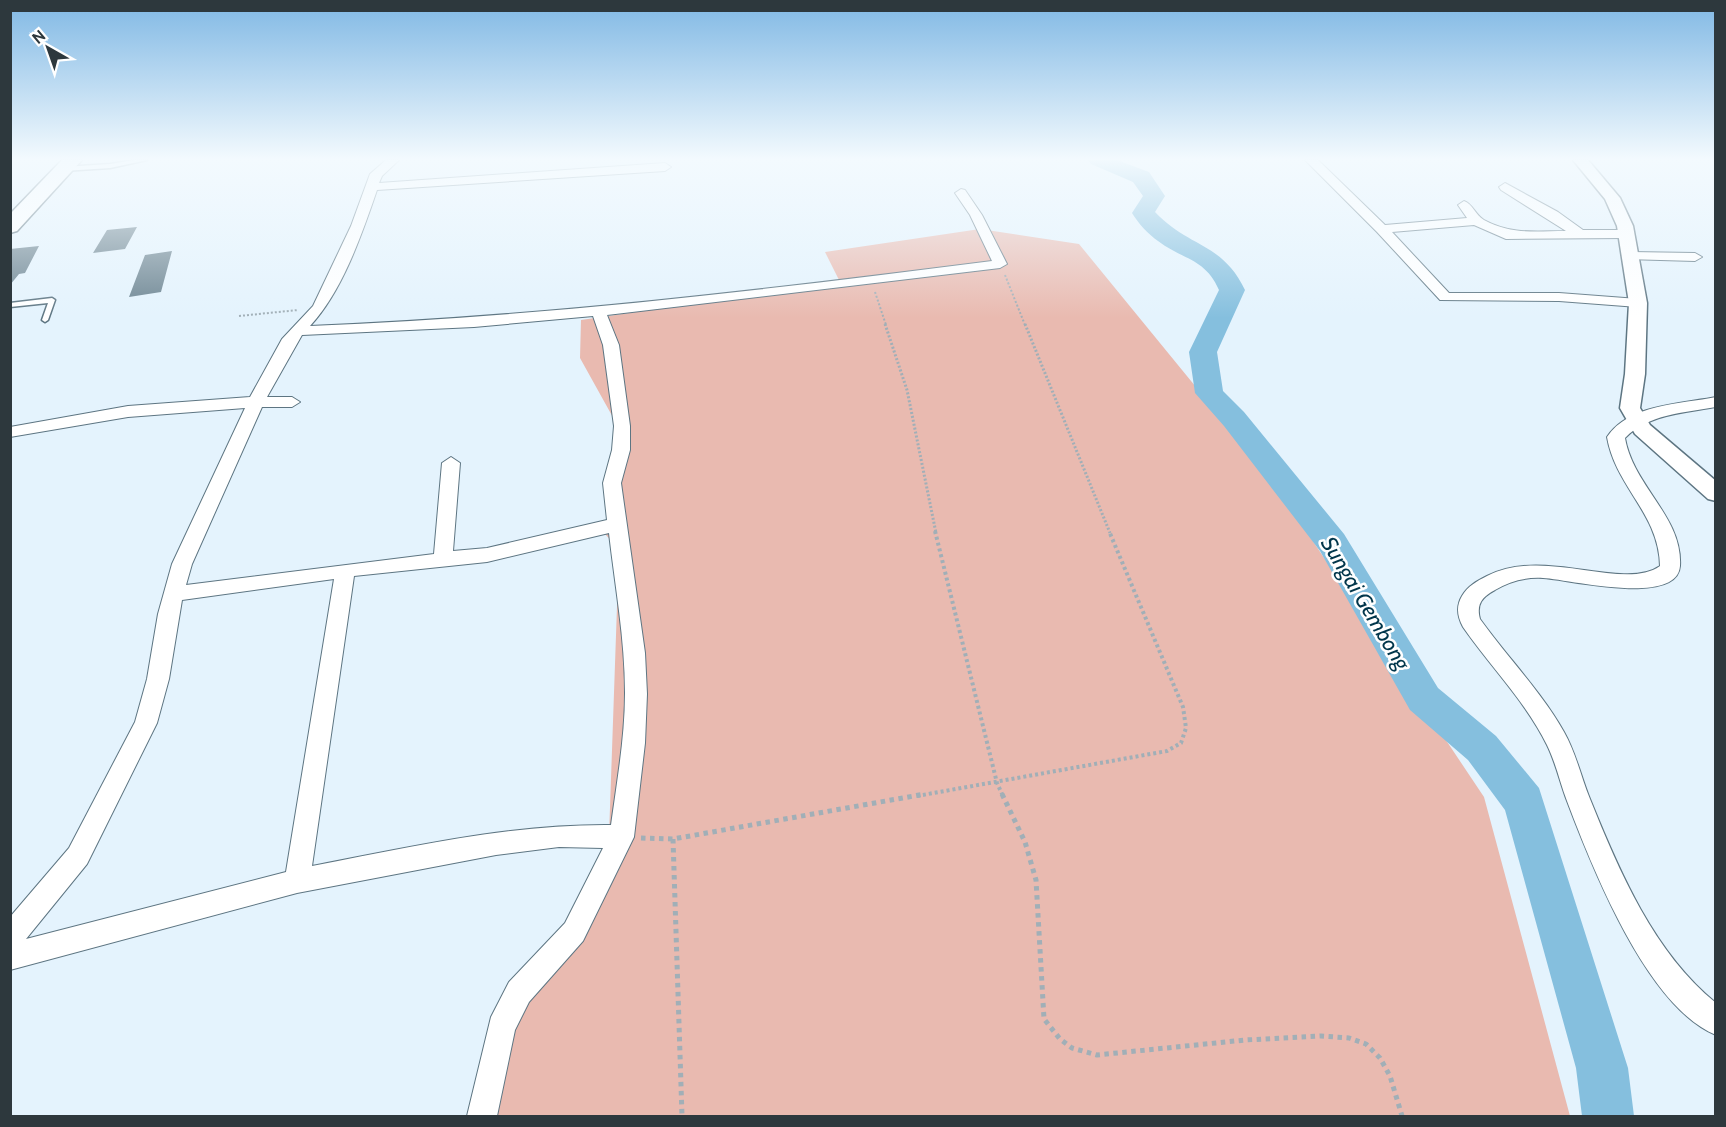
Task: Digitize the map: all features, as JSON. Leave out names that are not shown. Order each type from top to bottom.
[{"type":"street","points":[[10,938],[78,856],[146,723],[158,679],[161,648],[173,594],[182,564],[256,402],[297,331],[319,308],[363,213]]},
{"type":"street","points":[[297,331],[397,328],[599,313],[1000,264],[974,213]]},
{"type":"street","points":[[1365,213],[1445,297],[1559,297],[1638,303]]},
{"type":"street","points":[[1470,213],[1476,221],[1506,235],[1626,234]]},
{"type":"street","points":[[1550,213],[1578,233]]},
{"type":"street","points":[[1619,213],[1625,225],[1638,303],[1635,374],[1630,408],[1635,420],[1716,494]]},
{"type":"street","points":[[1382,229],[1476,221]]},
{"type":"street","points":[[1630,256],[1695,257]]},
{"type":"street","points":[[482,1116],[501,1027],[514,1001],[519,992],[574,932],[622,837],[634,743],[636,694],[634,652],[612,483],[621,450],[622,426],[611,345],[599,313]]},
{"type":"street","points":[[10,432],[75,419],[256,402],[292,402]]},
{"type":"street","points":[[1716,402],[1635,420],[1623,427],[1616,437],[1619,458],[1664,524],[1671,560],[1670,569],[1662,576],[1647,581],[1632,581],[1573,573],[1515,572],[1480,589],[1470,598],[1467,610],[1470,621],[1556,739],[1593,832],[1655,956],[1685,997],[1716,1021]]},
{"type":"street","points":[[443,561],[451,463]]},
{"type":"street","points":[[173,594],[345,570],[488,555],[618,524]]},
{"type":"street","points":[[297,881],[345,570]]},
{"type":"street","points":[[10,957],[297,881],[496,843],[559,836],[622,837]]},
{"type":"lane","points":[[10,305],[52,300],[45,320]]},
{"type":"path","points":[[622,837],[673,839],[1167,752],[1181,743],[1186,728],[1183,707],[1000,264]]},
{"type":"path","points":[[871,281],[907,390],[936,534],[997,783],[1025,842],[1036,880],[1044,1019],[1062,1043],[1076,1052],[1097,1055],[1239,1039],[1337,1036],[1353,1039],[1368,1045],[1382,1058],[1402,1116]]},
{"type":"path","points":[[239,316],[319,308]]},
{"type":"path","points":[[673,839],[682,1116]]},
{"type":"shaded area","points":[[980,229],[1079,244],[1272,480],[1484,797],[1570,1116],[472,1116],[495,1022],[608,865],[619,549],[604,533],[620,430],[580,358],[581,320],[840,282],[825,252]]},
{"type":"building","points":[[137,227],[125,249],[93,253],[107,230]]},
{"type":"building","points":[[39,246],[25,273],[19,274],[10,285],[10,249]]},
{"type":"building","points":[[172,251],[161,292],[129,297],[145,255]]},
{"type":"waterway","name":"Sungai Gembong","points":[[1143,213],[1166,236],[1212,261],[1220,268],[1232,290],[1203,352],[1209,393],[1234,419],[1332,543],[1424,699],[1482,748],[1524,802],[1602,1068],[1608,1116]]}]
